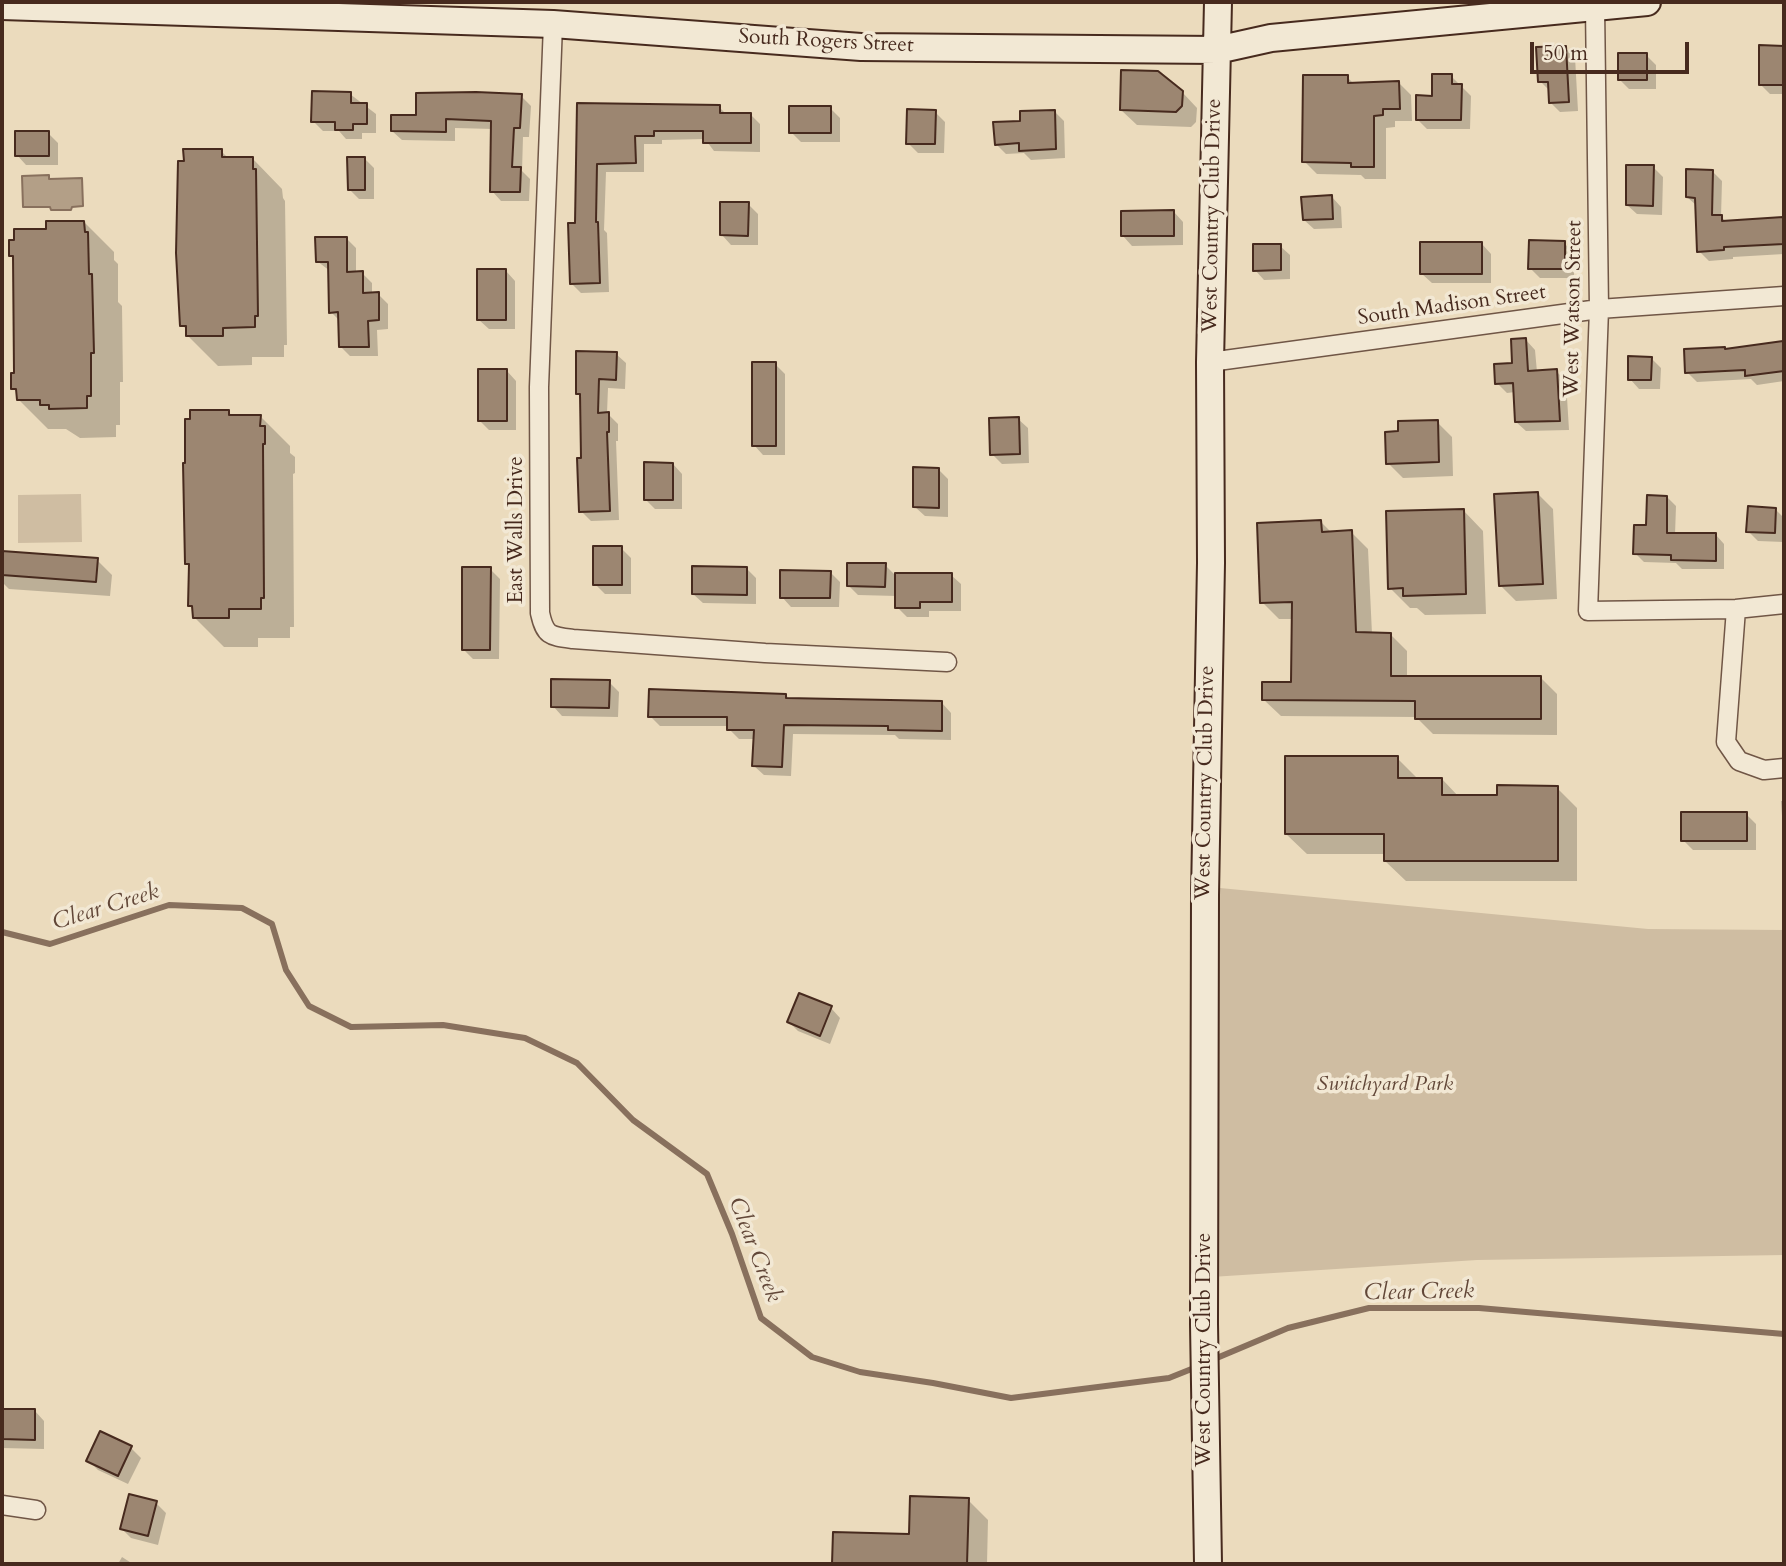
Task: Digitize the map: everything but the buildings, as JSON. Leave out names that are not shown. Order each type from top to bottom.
[{"type":"street","name":"West Country Club Drive","points":[[1208,1564],[1204,1324],[1206,741],[1217,2]]},
{"type":"street","name":"South Rogers Street","points":[[2,6],[134,6],[553,24],[861,47],[1217,50],[1271,38],[1647,2]]},
{"type":"street","name":"West Watson Street","points":[[1595,8],[1599,309],[1588,611],[1736,609]]},
{"type":"street","name":"East Walls Drive","points":[[553,24],[539,387],[540,613],[543,629],[549,634],[573,639],[947,663]]},
{"type":"street","name":"South Madison Street","points":[[1210,362],[1599,309],[1784,296]]},
{"type":"street","points":[[1784,604],[1736,609],[1730,722],[1726,742],[1739,761],[1764,770],[1784,768]]},
{"type":"street","points":[[2,1505],[36,1510]]},
{"type":"green space","points":[[81,494],[82,542],[18,543],[18,495]]},
{"type":"green space","name":"Switchyard Park","points":[[1199,886],[1648,929],[1784,930],[1784,1255],[1477,1260],[1211,1277]]},
{"type":"shaded area","points":[[49,175],[49,179],[82,178],[83,206],[72,207],[71,210],[23,207],[22,176]]},
{"type":"waterway","name":"Clear Creek","points":[[2,932],[50,944],[169,905],[242,908],[272,924],[286,970],[309,1006],[351,1027],[443,1025],[525,1038],[577,1063],[633,1120],[707,1174],[732,1234],[761,1318],[812,1357],[860,1372],[1011,1398],[1169,1378],[1199,1366]]},
{"type":"waterway","name":"Clear Creek","points":[[1212,1360],[1288,1328],[1369,1308],[1479,1308],[1784,1334]]}]
